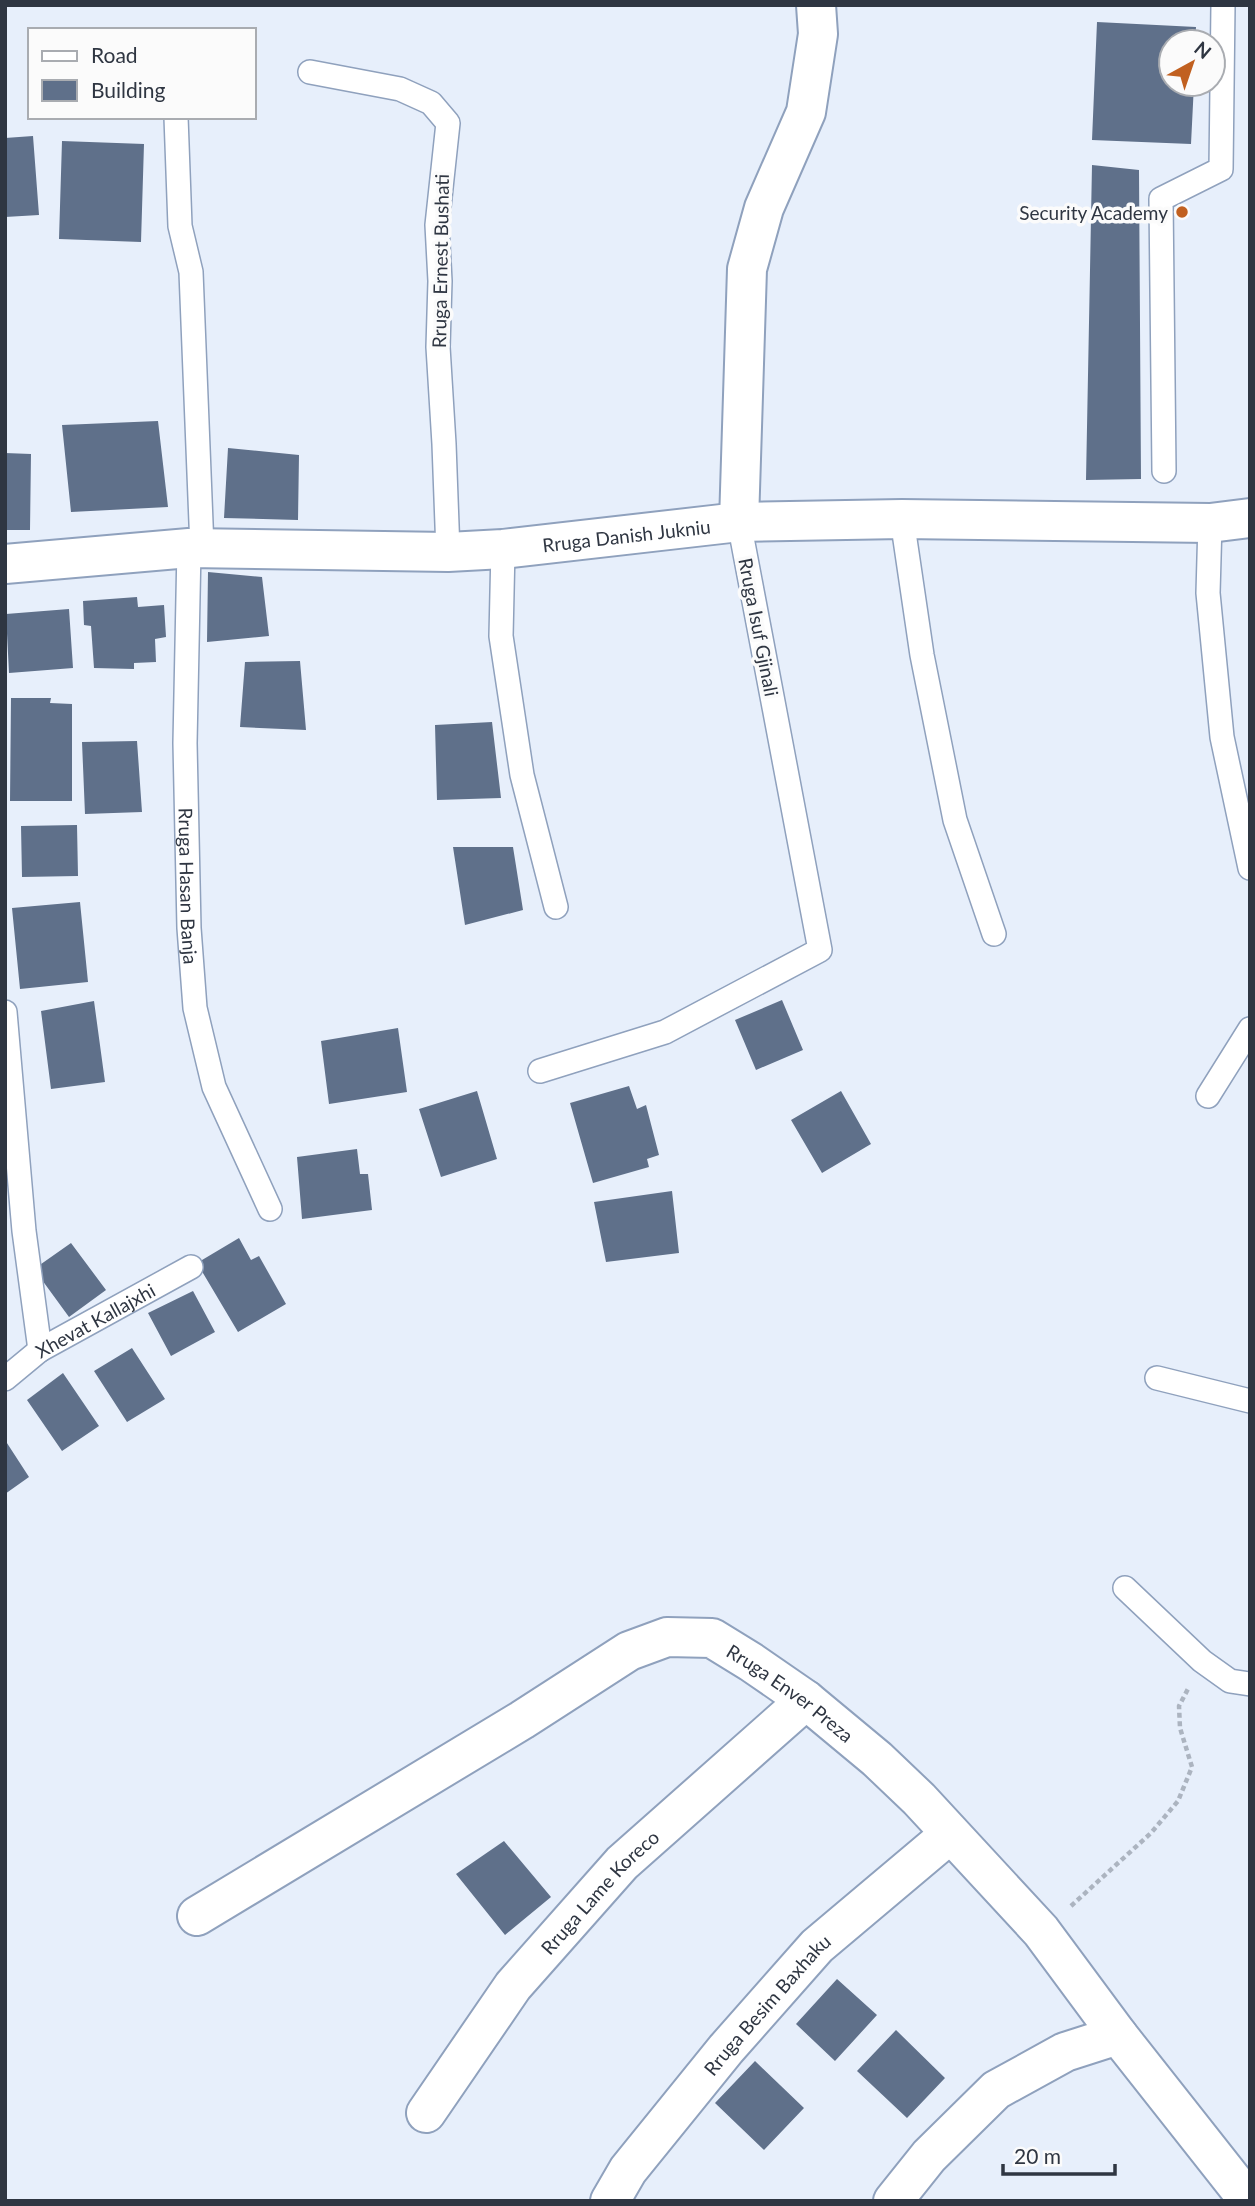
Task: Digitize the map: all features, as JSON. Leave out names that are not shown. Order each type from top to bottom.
[{"type":"street","name":"Rruga Isuf Gjinali","points":[[739,522],[747,269],[764,208],[806,112],[818,34],[816,5]]},
{"type":"street","name":"Rruga Danish Jukniu","points":[[5,564],[195,548],[448,552],[503,549],[739,522],[902,519],[1210,523],[1250,518]]},
{"type":"street","name":"Rruga Enver Preza","points":[[197,1916],[522,1720],[629,1651],[667,1637],[712,1639],[806,1700],[919,1798],[1041,1931],[1118,2035],[1249,2201]]},
{"type":"street","name":"Rruga Lame Koreco","points":[[426,2113],[513,1986],[622,1863],[806,1700]]},
{"type":"street","name":"Rruga Besim Baxhaku","points":[[610,2201],[628,2170],[726,2049],[817,1946],[950,1834]]},
{"type":"street","points":[[893,2201],[929,2156],[996,2090],[1065,2052],[1118,2035]]},
{"type":"lane","points":[[1164,471],[1161,199],[1221,169],[1223,5]]},
{"type":"lane","name":"Rruga Ernest Bushati","points":[[310,72],[400,89],[432,103],[448,123],[437,225],[440,281],[438,347],[448,552]]},
{"type":"lane","name":"Rruga Hasan Banja","points":[[176,119],[180,226],[191,272],[195,548],[185,743],[189,928],[195,1008],[214,1087],[270,1209]]},
{"type":"lane","points":[[902,519],[922,655],[955,820],[993,934]]},
{"type":"lane","name":"Rruga Isuf Gjinali","points":[[540,1071],[665,1032],[820,950],[739,522]]},
{"type":"lane","points":[[1210,523],[1208,593],[1222,737],[1250,868]]},
{"type":"lane","points":[[503,549],[501,636],[522,775],[556,908]]},
{"type":"lane","points":[[5,1012],[24,1231],[40,1350]]},
{"type":"lane","points":[[1208,1096],[1250,1029]]},
{"type":"lane","name":"Xhevat Kallajxhi","points":[[5,1380],[40,1350],[191,1267]]},
{"type":"lane","points":[[1157,1378],[1250,1401]]},
{"type":"lane","points":[[1125,1588],[1202,1661],[1230,1681],[1250,1684]]},
{"type":"path","points":[[1041,1931],[1151,1833],[1178,1801],[1192,1767],[1180,1728],[1179,1706],[1202,1661]]},
{"type":"building","points":[[1097,22],[1196,27],[1157,28],[1157,98],[1193,98],[1191,144],[1092,140]]},
{"type":"building","points":[[33,136],[39,215],[5,217],[5,138]]},
{"type":"building","points":[[62,141],[144,144],[141,242],[59,239]]},
{"type":"building","points":[[1092,165],[1139,170],[1141,479],[1086,480]]},
{"type":"building","points":[[158,421],[168,507],[71,512],[62,425]]},
{"type":"building","points":[[228,448],[299,455],[298,520],[224,518]]},
{"type":"building","points":[[5,453],[31,454],[30,530],[5,530]]},
{"type":"building","points":[[208,572],[262,577],[269,636],[207,642]]},
{"type":"building","points":[[137,597],[138,607],[164,605],[166,637],[155,639],[156,662],[134,663],[134,669],[94,668],[91,626],[84,625],[83,601]]},
{"type":"building","points":[[69,609],[73,668],[9,673],[6,614]]},
{"type":"building","points":[[300,661],[306,730],[240,727],[245,662]]},
{"type":"building","points":[[11,698],[51,698],[50,703],[72,704],[72,801],[10,801]]},
{"type":"building","points":[[492,722],[501,798],[437,800],[435,725]]},
{"type":"building","points":[[137,741],[142,812],[85,814],[82,742]]},
{"type":"building","points":[[77,825],[78,876],[22,877],[21,826]]},
{"type":"building","points":[[453,847],[513,847],[523,910],[465,925]]},
{"type":"building","points":[[80,902],[88,982],[20,989],[12,908]]},
{"type":"building","points":[[782,1000],[803,1050],[756,1070],[735,1020]]},
{"type":"building","points":[[94,1001],[105,1082],[51,1089],[41,1011]]},
{"type":"building","points":[[398,1028],[407,1092],[329,1104],[321,1041]]},
{"type":"building","points":[[629,1086],[637,1109],[646,1105],[659,1155],[647,1159],[649,1167],[593,1183],[570,1103]]},
{"type":"building","points":[[477,1091],[497,1159],[441,1177],[419,1109]]},
{"type":"building","points":[[841,1091],[871,1144],[822,1173],[791,1120]]},
{"type":"building","points":[[357,1149],[360,1174],[368,1174],[372,1210],[302,1219],[297,1157]]},
{"type":"building","points":[[672,1191],[679,1253],[606,1262],[594,1202]]},
{"type":"building","points":[[239,1238],[251,1260],[259,1256],[286,1304],[238,1332],[197,1263]]},
{"type":"building","points":[[71,1243],[106,1290],[69,1317],[34,1269]]},
{"type":"building","points":[[193,1291],[215,1332],[171,1356],[148,1313]]},
{"type":"building","points":[[132,1348],[165,1399],[127,1422],[94,1371]]},
{"type":"building","points":[[63,1373],[99,1426],[62,1451],[27,1400]]},
{"type":"building","points":[[5,1440],[29,1477],[5,1494]]},
{"type":"building","points":[[504,1841],[551,1897],[505,1935],[456,1874]]},
{"type":"building","points":[[837,1979],[877,2015],[835,2061],[796,2024]]},
{"type":"building","points":[[896,2030],[945,2078],[907,2118],[857,2071]]},
{"type":"building","points":[[755,2061],[804,2108],[764,2150],[715,2103]]},
{"type":"place","name":"Security Academy","points":[[1182,212]]}]
